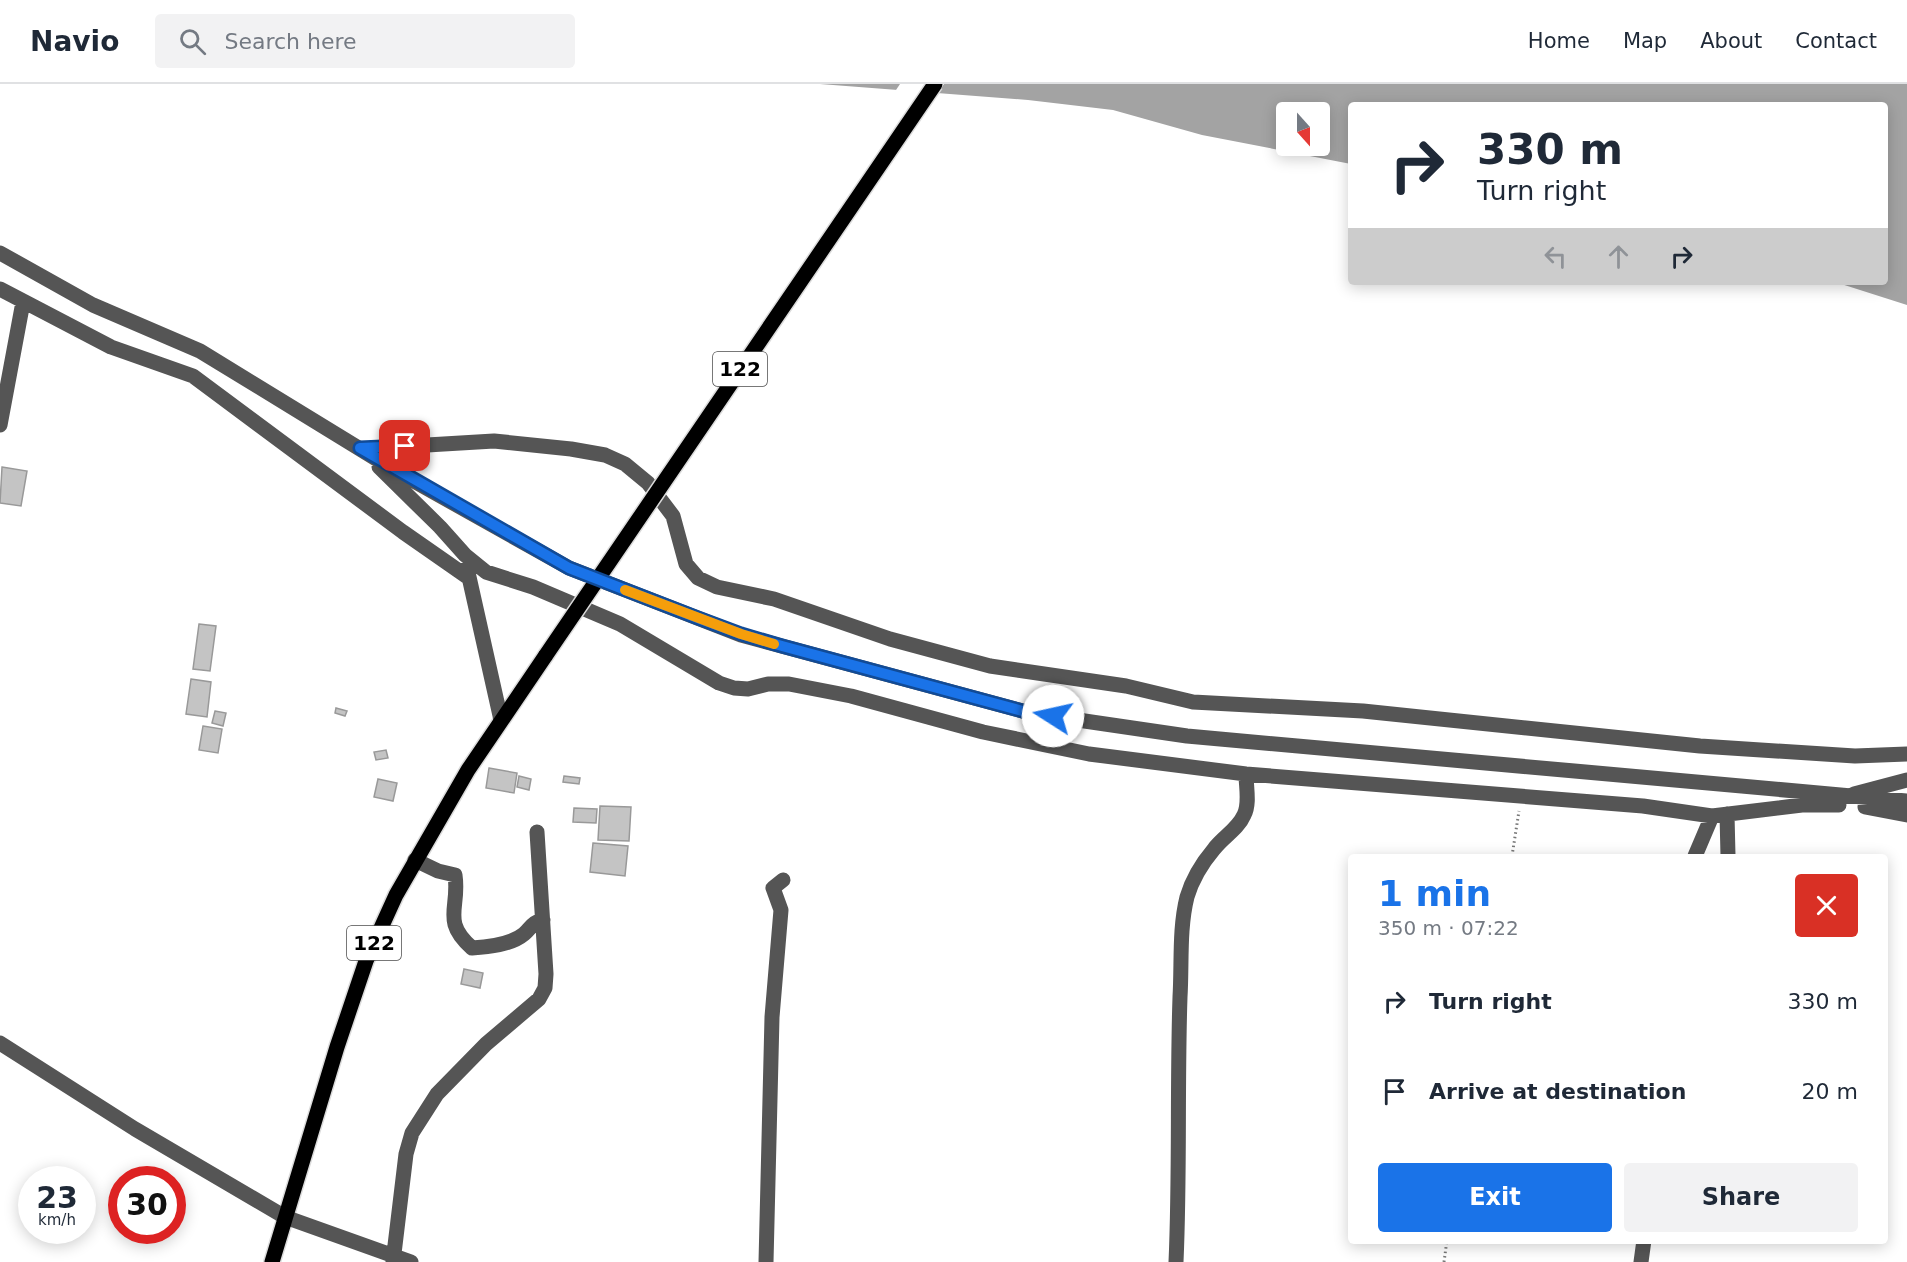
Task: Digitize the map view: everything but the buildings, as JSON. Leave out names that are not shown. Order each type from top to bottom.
[{"type":"main road","name":"122","points":[[272,1262],[337,1047],[366,961],[396,895],[415,860],[468,770],[501,720],[935,84]]},
{"type":"street","points":[[0,253],[93,305],[200,351],[360,448],[569,568],[741,634],[1030,713],[1187,736],[1907,801]]},
{"type":"street","points":[[0,289],[111,347],[193,376],[403,532],[469,578]]},
{"type":"street","points":[[0,425],[22,302]]},
{"type":"street","points":[[360,448],[494,441],[605,454],[625,464],[648,483],[673,516],[686,564],[698,579],[717,587],[774,600],[890,639],[990,666],[1126,686],[1193,702],[1363,711],[1700,746],[1855,756],[1907,754]]},
{"type":"street","points":[[360,448],[465,555],[486,572],[533,587],[620,624],[719,682],[734,688],[789,684],[851,696],[983,732],[1089,754],[1246,774],[1643,806],[1712,816],[1802,805],[1867,807],[1907,815]]},
{"type":"street","points":[[465,555],[501,720]]},
{"type":"street","points":[[1176,1262],[1183,927],[1188,896],[1197,873],[1214,849],[1245,814],[1246,774]]},
{"type":"street","points":[[1832,805],[1865,790],[1907,780]]},
{"type":"street","points":[[1728,814],[1728,854]]},
{"type":"street","points":[[1696,854],[1712,816]]},
{"type":"street","points":[[394,1259],[406,1154],[412,1133],[437,1094],[486,1044],[539,999],[545,988],[537,832]]},
{"type":"street","points":[[415,860],[455,875],[457,889],[453,913],[459,936],[472,948],[496,945],[510,940],[524,934],[532,924],[543,920]]},
{"type":"street","points":[[766,1262],[772,1017],[781,910],[773,888],[783,879]]},
{"type":"street","points":[[0,1043],[135,1129],[285,1217],[394,1259],[411,1262]]},
{"type":"street","points":[[1641,1262],[1643,1244]]},
{"type":"path","points":[[1512,854],[1521,797]]},
{"type":"path","points":[[1444,1262],[1446,1244]]},
{"type":"shaded area","points":[[820,84],[1907,84],[1907,305],[1844,285],[1888,285],[1888,102],[1348,102],[1348,163],[1310,156],[1330,156],[1330,102],[1276,102],[1276,149],[1202,135],[1113,110],[1028,100]]},
{"type":"pier","points":[[900,84],[944,84],[936,96],[894,93]]},
{"type":"slow traffic","points":[[625,590],[741,634],[774,644]]},
{"type":"route","points":[[405,446],[360,448],[396,471],[569,568],[741,634],[1030,713],[1053,716]]}]
